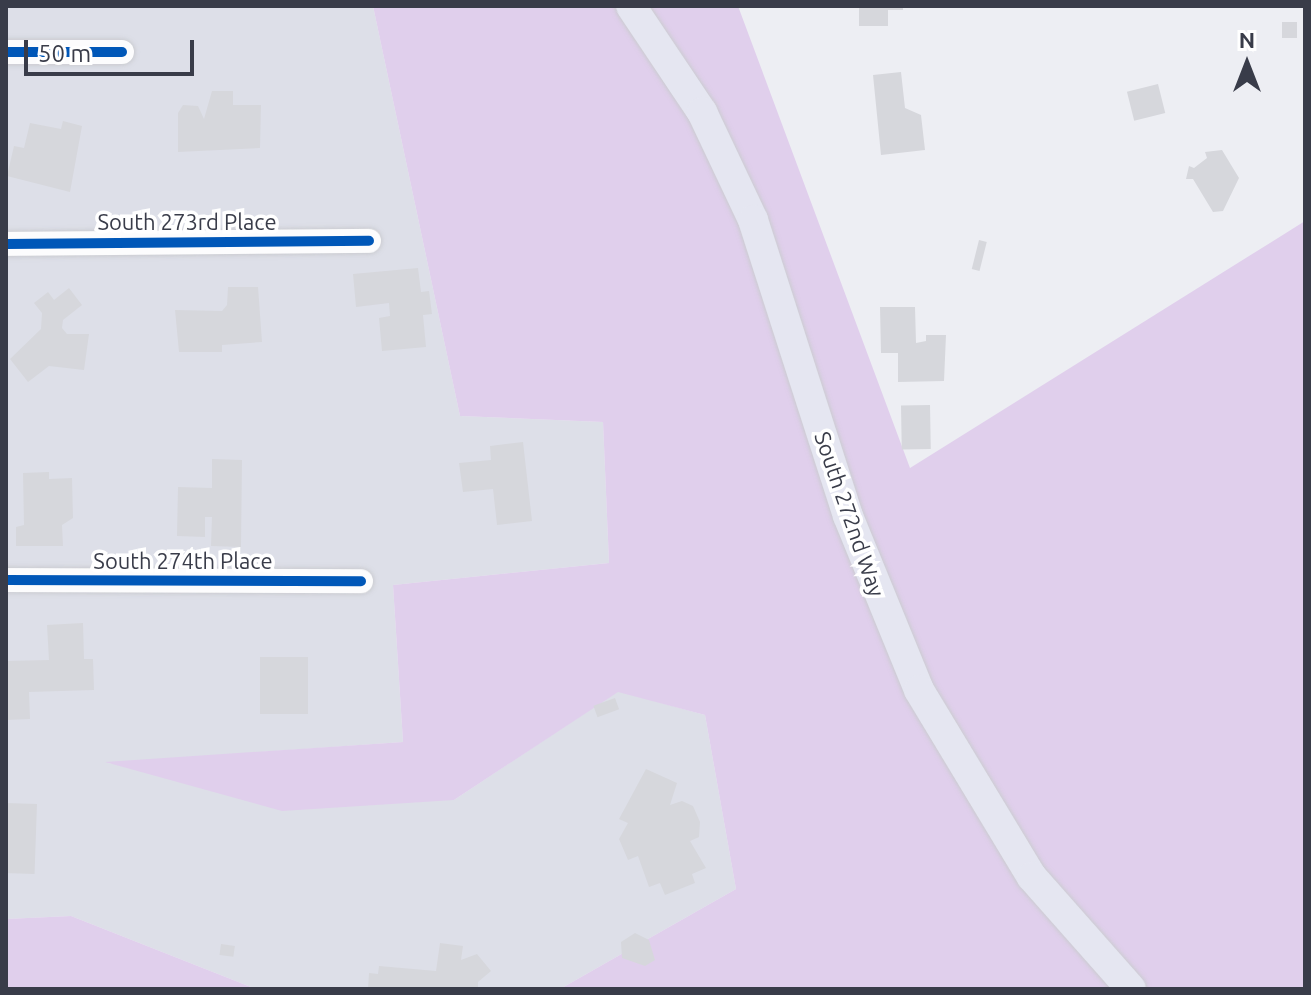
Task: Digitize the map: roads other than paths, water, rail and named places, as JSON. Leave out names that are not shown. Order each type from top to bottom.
[{"type":"main road","name":"South 272nd Way","points":[[631,6],[702,112],[753,220],[848,516],[919,690],[1032,877],[1131,989]]},
{"type":"street","points":[[6,52],[122,52]]},
{"type":"street","name":"South 273rd Place","points":[[6,244],[369,241]]},
{"type":"street","name":"South 274th Place","points":[[6,580],[361,581]]}]
